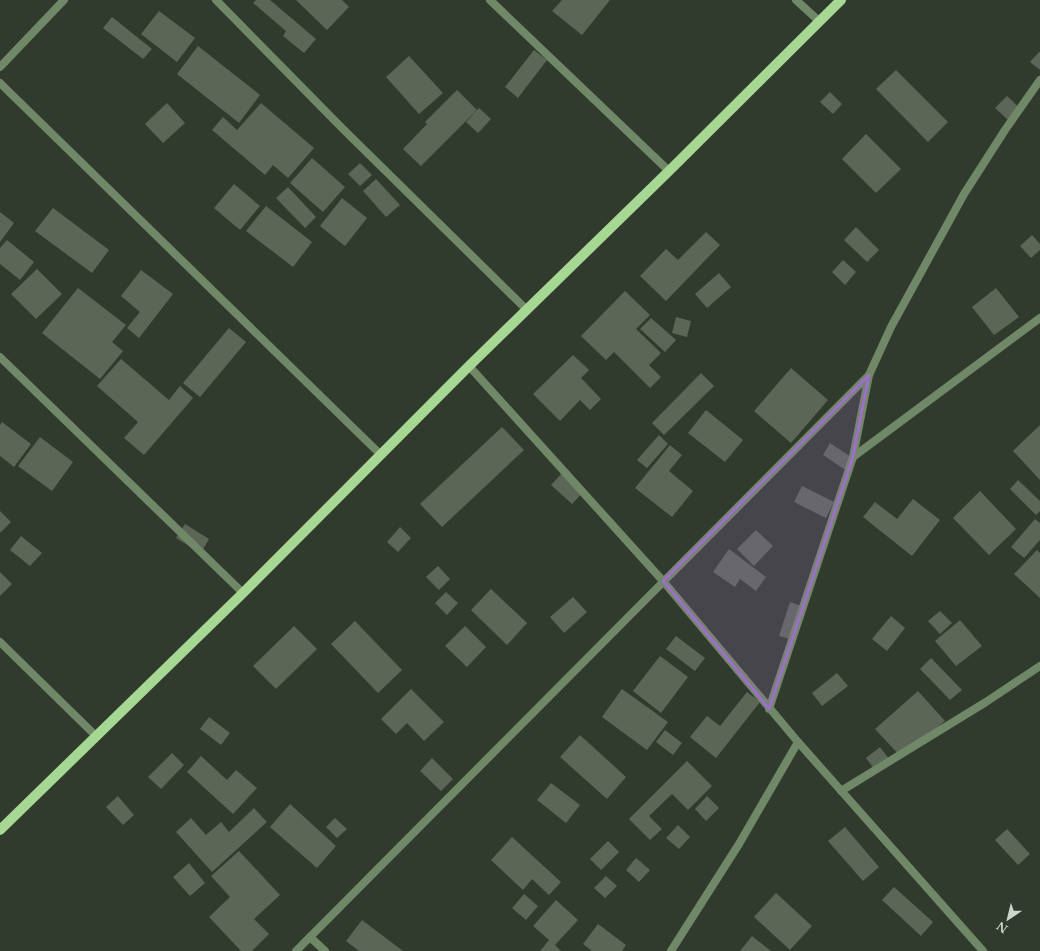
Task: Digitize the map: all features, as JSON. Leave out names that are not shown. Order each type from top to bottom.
[{"type":"main road","points":[[0,830],[243,593],[469,366],[669,171],[841,0]]},
{"type":"street","points":[[0,67],[64,0]]},
{"type":"street","points":[[216,0],[527,310]]},
{"type":"street","points":[[490,0],[669,171]]},
{"type":"street","points":[[796,0],[819,22]]},
{"type":"street","points":[[770,708],[853,457],[869,375],[891,327],[964,194],[1005,130],[1040,80]]},
{"type":"street","points":[[0,83],[381,455]]},
{"type":"street","points":[[853,457],[1040,318]]},
{"type":"street","points":[[0,357],[243,593]]},
{"type":"street","points":[[469,366],[663,581],[798,742],[983,951]]},
{"type":"street","points":[[296,951],[869,375]]},
{"type":"street","points":[[0,642],[96,736]]},
{"type":"street","points":[[841,791],[986,702],[1040,666]]},
{"type":"street","points":[[671,951],[739,844],[798,742]]},
{"type":"street","points":[[310,937],[324,951]]},
{"type":"highlighted area","points":[[869,375],[853,457],[769,709],[663,581]]},
{"type":"building","points":[[256,0],[270,0],[316,39],[304,53],[283,36],[286,31],[253,3]]},
{"type":"building","points":[[296,0],[342,0],[349,7],[327,30]]},
{"type":"building","points":[[562,0],[610,0],[582,35],[552,11]]},
{"type":"building","points":[[159,11],[195,38],[177,62],[141,34]]},
{"type":"building","points":[[112,17],[152,49],[143,59],[103,28]]},
{"type":"building","points":[[198,46],[260,95],[239,123],[177,74]]},
{"type":"building","points":[[534,50],[547,60],[518,98],[505,87]]},
{"type":"building","points":[[1040,52],[1040,70],[1030,62]]},
{"type":"building","points":[[409,56],[443,93],[419,114],[386,77]]},
{"type":"building","points":[[896,70],[948,122],[928,142],[876,89]]},
{"type":"building","points":[[457,90],[477,110],[421,166],[403,149],[427,124],[425,122]]},
{"type":"building","points":[[830,92],[842,104],[833,114],[820,102]]},
{"type":"building","points":[[1007,96],[1020,108],[1008,120],[995,108]]},
{"type":"building","points":[[167,103],[185,123],[163,143],[145,124]]},
{"type":"building","points":[[261,103],[314,148],[288,178],[273,165],[265,175],[212,130],[223,117],[237,130]]},
{"type":"building","points":[[479,108],[491,119],[478,133],[466,122]]},
{"type":"building","points":[[866,134],[901,169],[876,193],[842,159]]},
{"type":"building","points":[[312,158],[345,187],[323,212],[290,183]]},
{"type":"building","points":[[360,163],[372,175],[360,186],[348,174]]},
{"type":"building","points":[[376,179],[400,205],[386,217],[363,191]]},
{"type":"building","points":[[234,184],[260,206],[240,230],[214,208]]},
{"type":"building","points":[[288,187],[316,217],[305,228],[276,198]]},
{"type":"building","points":[[342,198],[367,218],[345,246],[320,226]]},
{"type":"building","points":[[266,206],[312,242],[293,267],[246,231]]},
{"type":"building","points":[[53,208],[109,250],[92,273],[35,231]]},
{"type":"building","points":[[0,212],[14,223],[0,242]]},
{"type":"building","points":[[856,227],[879,250],[867,262],[844,240]]},
{"type":"building","points":[[706,232],[720,245],[666,301],[640,276],[666,249],[678,260]]},
{"type":"building","points":[[1032,235],[1040,244],[1040,250],[1031,258],[1020,246]]},
{"type":"building","points":[[7,240],[34,262],[20,280],[0,264],[0,248]]},
{"type":"building","points":[[843,260],[856,272],[845,285],[832,272]]},
{"type":"building","points":[[37,269],[62,294],[36,319],[11,294]]},
{"type":"building","points":[[141,270],[173,294],[139,338],[127,328],[140,312],[121,296]]},
{"type":"building","points":[[719,273],[731,287],[707,308],[695,294]]},
{"type":"building","points":[[78,288],[126,325],[112,342],[123,351],[100,379],[42,333]]},
{"type":"building","points":[[996,288],[1019,317],[994,335],[972,307]]},
{"type":"building","points":[[625,291],[650,315],[636,329],[661,353],[649,365],[661,377],[650,388],[614,352],[606,360],[581,336]]},
{"type":"building","points":[[676,317],[691,321],[687,337],[672,333]]},
{"type":"building","points":[[651,318],[676,340],[665,352],[640,329]]},
{"type":"building","points":[[229,328],[246,342],[200,397],[183,383]]},
{"type":"building","points":[[573,355],[589,370],[581,378],[601,399],[590,410],[580,400],[560,421],[533,394]]},
{"type":"building","points":[[121,359],[169,400],[180,386],[193,398],[144,455],[124,438],[138,422],[97,386]]},
{"type":"building","points":[[791,368],[828,400],[791,443],[754,411]]},
{"type":"building","points":[[701,373],[714,386],[664,435],[652,423]]},
{"type":"building","points":[[706,410],[743,440],[725,462],[688,433]]},
{"type":"building","points":[[2,422],[31,444],[14,467],[0,456],[0,425]]},
{"type":"building","points":[[1040,425],[1040,480],[1013,451]]},
{"type":"building","points":[[502,427],[524,450],[442,527],[420,504]]},
{"type":"building","points":[[659,435],[668,444],[647,468],[637,460]]},
{"type":"building","points":[[40,437],[73,462],[52,491],[18,466]]},
{"type":"building","points":[[830,443],[854,459],[847,471],[823,455]]},
{"type":"building","points":[[670,445],[682,455],[669,471],[693,491],[672,517],[635,488]]},
{"type":"building","points":[[563,472],[584,491],[572,504],[551,485]]},
{"type":"building","points":[[1018,480],[1040,501],[1040,511],[1036,515],[1010,489]]},
{"type":"building","points":[[802,486],[834,502],[826,518],[794,502]]},
{"type":"building","points":[[980,491],[1016,529],[989,555],[953,518]]},
{"type":"building","points":[[913,499],[940,520],[912,556],[863,517],[875,502],[897,519]]},
{"type":"building","points":[[0,511],[11,522],[0,533]]},
{"type":"building","points":[[1035,519],[1040,523],[1040,540],[1024,558],[1011,547]]},
{"type":"building","points":[[185,524],[209,539],[201,553],[176,538]]},
{"type":"building","points":[[400,527],[411,538],[398,552],[387,542]]},
{"type":"building","points":[[756,530],[773,546],[754,566],[737,549]]},
{"type":"building","points":[[21,536],[42,553],[30,566],[10,550]]},
{"type":"building","points":[[729,549],[766,577],[756,591],[740,579],[735,587],[713,572]]},
{"type":"building","points":[[1037,550],[1040,553],[1040,598],[1014,574]]},
{"type":"building","points":[[438,566],[450,579],[439,590],[426,577]]},
{"type":"building","points":[[0,572],[12,584],[0,596]]},
{"type":"building","points":[[491,589],[527,623],[507,645],[471,610]]},
{"type":"building","points":[[446,592],[458,603],[447,615],[435,603]]},
{"type":"building","points":[[573,597],[587,612],[564,633],[550,617]]},
{"type":"building","points":[[790,602],[804,607],[794,640],[779,636]]},
{"type":"building","points":[[940,611],[952,623],[940,634],[928,621]]},
{"type":"building","points":[[891,616],[905,628],[887,651],[872,639]]},
{"type":"building","points":[[960,620],[982,646],[956,666],[935,641]]},
{"type":"building","points":[[355,621],[402,670],[378,693],[331,644]]},
{"type":"building","points":[[294,626],[317,649],[276,689],[253,666]]},
{"type":"building","points":[[465,626],[486,647],[467,667],[445,646]]},
{"type":"building","points":[[676,636],[705,658],[695,671],[666,649]]},
{"type":"building","points":[[660,656],[688,677],[661,713],[633,691]]},
{"type":"building","points":[[931,658],[962,690],[950,700],[920,669]]},
{"type":"building","points":[[837,673],[848,686],[822,706],[812,693]]},
{"type":"building","points":[[411,689],[444,722],[424,741],[407,723],[396,734],[381,719]]},
{"type":"building","points":[[622,689],[668,722],[647,750],[602,717]]},
{"type":"building","points":[[918,691],[945,721],[902,758],[875,729]]},
{"type":"building","points":[[747,692],[760,702],[716,758],[690,737],[707,716],[720,726]]},
{"type":"building","points":[[209,717],[230,733],[221,745],[200,729]]},
{"type":"building","points":[[665,730],[682,743],[673,755],[656,742]]},
{"type":"building","points":[[580,735],[626,777],[607,799],[560,757]]},
{"type":"building","points":[[880,747],[890,760],[875,770],[866,758]]},
{"type":"building","points":[[172,753],[184,765],[161,789],[148,777]]},
{"type":"building","points":[[201,756],[227,780],[236,770],[257,788],[233,814],[187,772]]},
{"type":"building","points":[[432,758],[453,779],[441,791],[420,771]]},
{"type":"building","points":[[687,761],[712,786],[688,810],[672,794],[649,816],[662,829],[650,840],[629,819]]},
{"type":"building","points":[[551,783],[580,805],[566,823],[537,800]]},
{"type":"building","points":[[118,796],[134,815],[123,825],[106,807]]},
{"type":"building","points":[[707,796],[719,808],[706,821],[695,809]]},
{"type":"building","points":[[290,804],[336,846],[317,868],[270,827]]},
{"type":"building","points":[[254,808],[267,822],[212,872],[176,832],[191,818],[206,835],[221,822],[229,832]]},
{"type":"building","points":[[335,818],[347,829],[337,838],[326,827]]},
{"type":"building","points":[[678,825],[690,837],[679,849],[666,838]]},
{"type":"building","points":[[845,827],[879,867],[863,881],[828,841]]},
{"type":"building","points":[[1007,829],[1030,854],[1018,865],[995,840]]},
{"type":"building","points":[[512,837],[561,882],[549,895],[532,879],[523,890],[491,860]]},
{"type":"building","points":[[608,841],[619,852],[601,870],[590,859]]},
{"type":"building","points":[[239,851],[280,895],[254,919],[269,934],[252,951],[241,951],[209,917],[230,897],[211,876]]},
{"type":"building","points":[[636,858],[650,870],[639,882],[626,870]]},
{"type":"building","points":[[189,863],[205,883],[190,896],[173,877]]},
{"type":"building","points":[[606,876],[617,886],[605,898],[594,888]]},
{"type":"building","points":[[894,887],[933,922],[921,936],[882,900]]},
{"type":"building","points":[[776,893],[812,926],[790,950],[754,917]]},
{"type":"building","points":[[524,894],[538,906],[526,920],[512,908]]},
{"type":"building","points":[[556,900],[578,920],[555,945],[561,951],[540,951],[549,940],[533,926]]},
{"type":"building","points":[[362,920],[403,951],[359,951],[346,941]]},
{"type":"building","points":[[598,924],[626,945],[622,951],[592,951],[583,944]]},
{"type":"building","points":[[752,936],[771,951],[740,951]]}]
